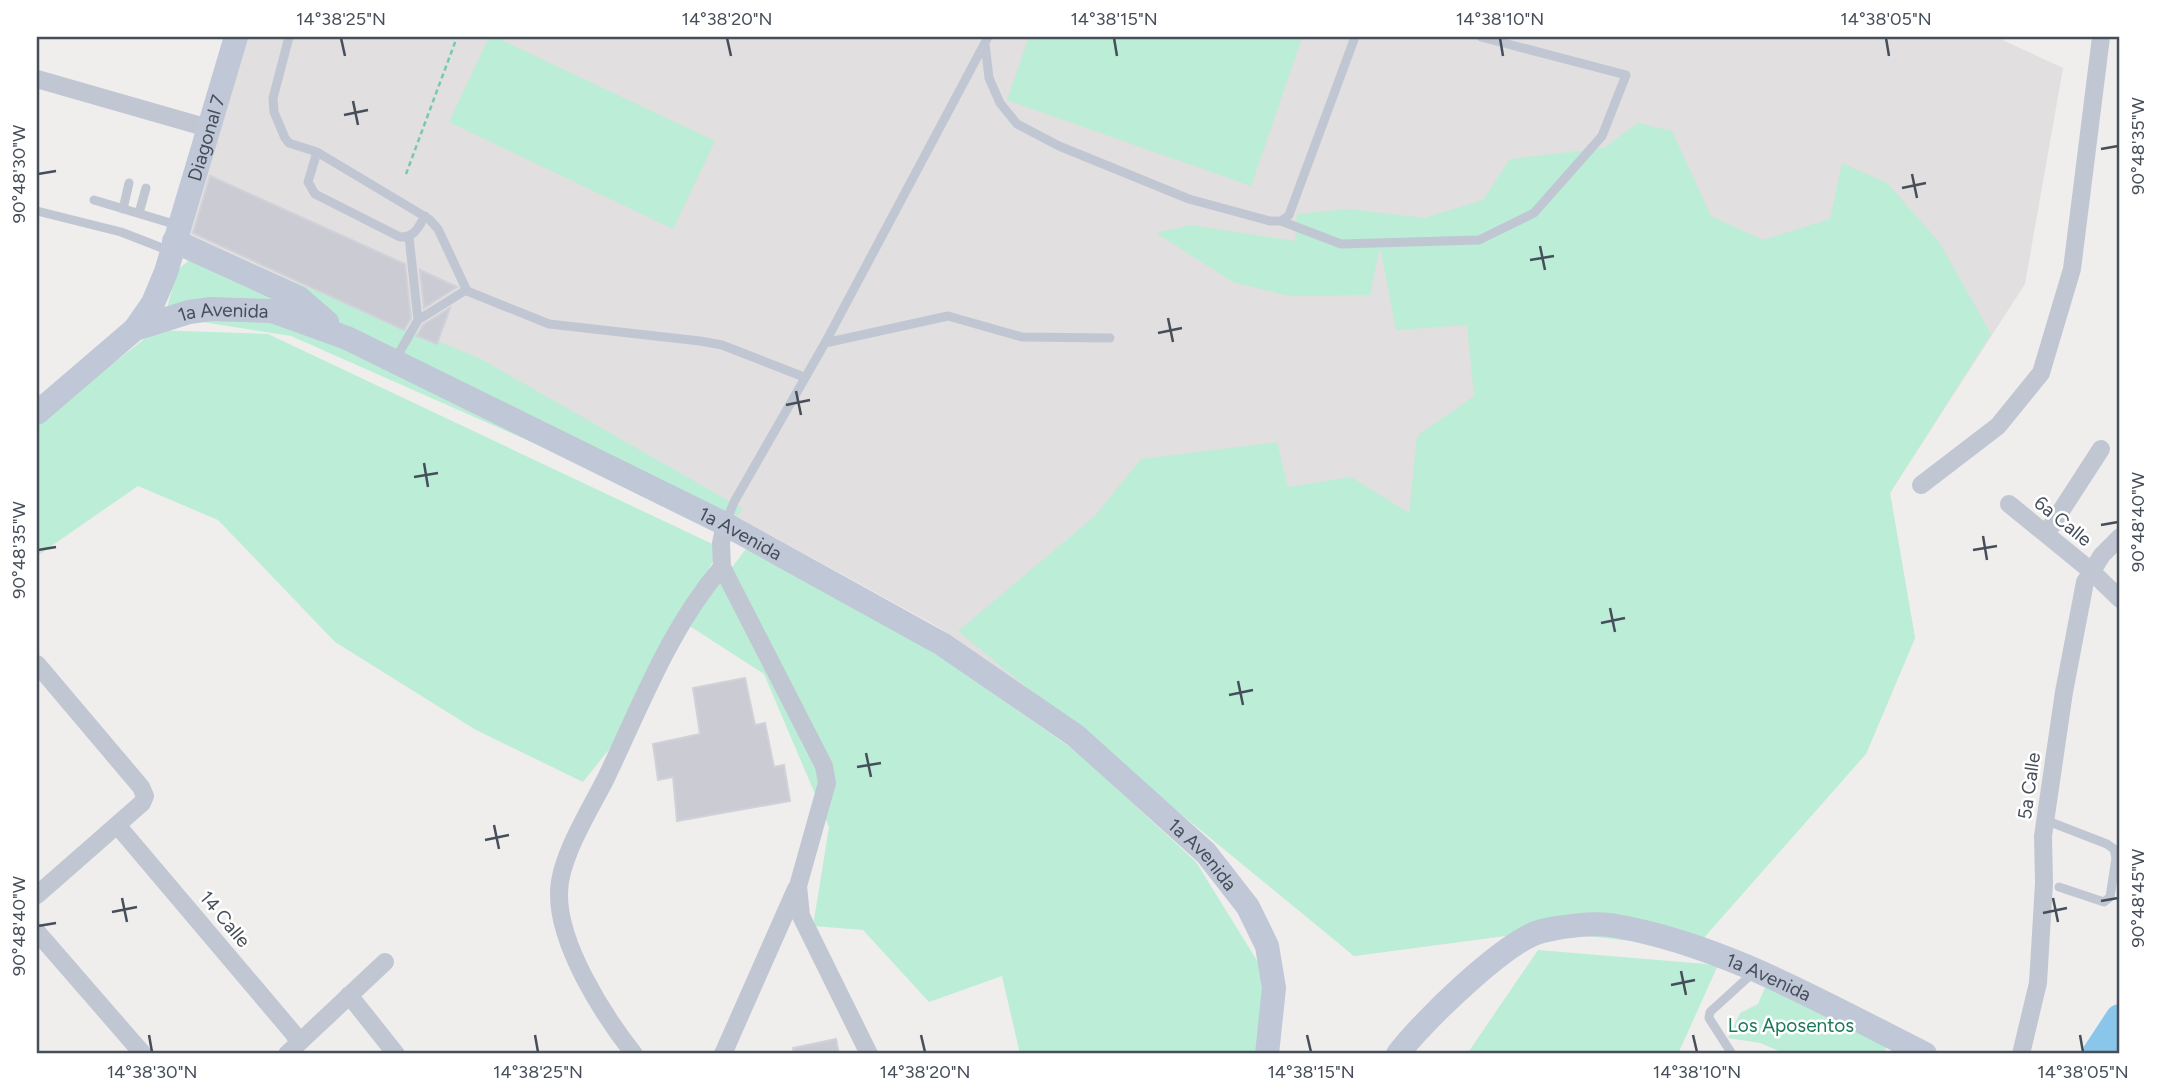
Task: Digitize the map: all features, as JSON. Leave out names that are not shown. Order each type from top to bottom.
[{"type":"main road","name":"Diagonal 7","points":[[135,329],[153,303],[236,37]]},
{"type":"main road","points":[[175,239],[299,298],[347,338]]},
{"type":"main road","name":"1a Avenida","points":[[37,413],[135,329],[189,312],[244,308],[294,317],[347,338],[725,524],[942,643],[1076,736],[1206,853],[1248,906],[1267,946],[1274,988],[1267,1054]]},
{"type":"main road","name":"1a Avenida","points":[[1398,1054],[1496,955],[1541,931],[1614,925],[1695,948],[1755,971],[1925,1054]]},
{"type":"street","points":[[1921,485],[1998,426],[2041,373],[2072,269],[2101,37]]},
{"type":"street","points":[[37,79],[208,128]]},
{"type":"street","points":[[2046,534],[2101,449]]},
{"type":"street","name":"6a Calle","points":[[2009,504],[2091,570],[2120,599]]},
{"type":"street","points":[[723,1054],[798,886],[827,783],[824,766],[722,567],[721,543],[725,524]]},
{"type":"street","name":"5a Calle","points":[[2021,1054],[2038,984],[2045,820],[2064,692],[2085,582],[2091,570],[2120,537]]},
{"type":"street","points":[[634,1054],[611,1026],[583,970],[566,933],[559,891],[574,844],[658,663],[697,596],[722,567]]},
{"type":"street","points":[[37,664],[141,787],[145,796],[142,803],[37,895]]},
{"type":"street","name":"14 Calle","points":[[117,825],[295,1034],[292,1048]]},
{"type":"street","points":[[798,886],[801,916],[869,1054]]},
{"type":"street","points":[[37,932],[143,1054]]},
{"type":"street","points":[[292,1048],[385,962]]},
{"type":"street","points":[[349,995],[396,1054]]},
{"type":"lane","points":[[289,37],[275,85],[274,112],[289,143],[317,152],[425,216],[438,229],[467,290],[549,324],[722,345],[804,377]]},
{"type":"lane","points":[[1281,222],[1289,215],[1355,37]]},
{"type":"lane","points":[[987,40],[989,78],[1000,103],[1017,124],[1059,146],[1189,199],[1269,222],[1281,222],[1341,244],[1479,240],[1534,213],[1602,135],[1626,75],[1481,37]]},
{"type":"lane","points":[[725,524],[734,502],[825,343],[987,40]]},
{"type":"lane","points":[[317,152],[308,182],[315,194],[400,237],[409,237],[416,233],[425,216]]},
{"type":"lane","points":[[123,209],[129,183]]},
{"type":"lane","points":[[139,214],[146,188]]},
{"type":"lane","points":[[94,200],[139,214],[175,239]]},
{"type":"lane","points":[[37,211],[121,232],[175,239]]},
{"type":"lane","points":[[409,237],[418,320]]},
{"type":"lane","points":[[394,361],[418,320],[467,290]]},
{"type":"lane","points":[[825,343],[948,316],[1022,337],[1110,338]]},
{"type":"lane","points":[[2045,820],[2117,849],[2110,897],[2096,901],[2059,887]]},
{"type":"lane","points":[[1732,1054],[1709,1018],[1710,1012],[1755,971]]},
{"type":"path","points":[[406,174],[457,37]]},
{"type":"shaded area","points":[[244,37],[1996,37],[2063,68],[2025,284],[1890,493],[1915,638],[1866,754],[1580,926],[1354,956],[1091,731],[938,627],[721,508],[179,238]]},
{"type":"green space","points":[[489,37],[495,37],[715,141],[673,229],[449,122]]},
{"type":"green space","points":[[1029,37],[1302,38],[1251,186],[1007,100]]},
{"type":"green space","points":[[1638,123],[1672,131],[1711,216],[1763,240],[1830,219],[1842,163],[1887,183],[1939,242],[1991,334],[1890,493],[1915,638],[1866,754],[1695,948],[1541,931],[1354,956],[958,631],[1095,516],[1141,459],[1277,442],[1288,487],[1351,477],[1409,513],[1417,436],[1474,396],[1467,325],[1396,330],[1380,246],[1370,295],[1289,296],[1233,282],[1156,233],[1191,225],[1295,241],[1297,214],[1348,209],[1424,218],[1483,200],[1510,159],[1604,148]]},
{"type":"green space","points":[[207,246],[481,359],[743,509],[726,528],[291,336],[165,316],[177,270]]},
{"type":"green space","points":[[156,330],[268,334],[721,548],[666,641],[623,732],[583,782],[476,730],[335,642],[218,520],[138,486],[37,556],[37,422]]},
{"type":"green space","points":[[752,541],[942,658],[1077,752],[1196,862],[1274,988],[1257,1054],[1020,1054],[1002,976],[929,1002],[863,930],[813,926],[829,827],[764,674],[688,625]]},
{"type":"green space","points":[[1538,950],[1718,965],[1678,1054],[1467,1054]]},
{"type":"green space","name":"Los Aposentos","points":[[1768,980],[1890,1041],[1883,1054],[1779,1054],[1779,1051],[1760,1043],[1728,1038],[1740,1013],[1758,1004]]},
{"type":"building","points":[[210,176],[405,264],[411,318],[404,330],[193,233]]},
{"type":"building","points":[[420,270],[457,287],[424,308]]},
{"type":"building","points":[[450,308],[437,344],[417,336],[423,325]]},
{"type":"building","points":[[745,678],[755,725],[765,723],[774,767],[784,765],[790,801],[677,821],[673,777],[658,780],[653,744],[700,734],[693,688]]},
{"type":"building","points":[[836,1039],[839,1054],[794,1054],[793,1048]]},
{"type":"waterway","points":[[2097,1054],[2120,1019]]}]
